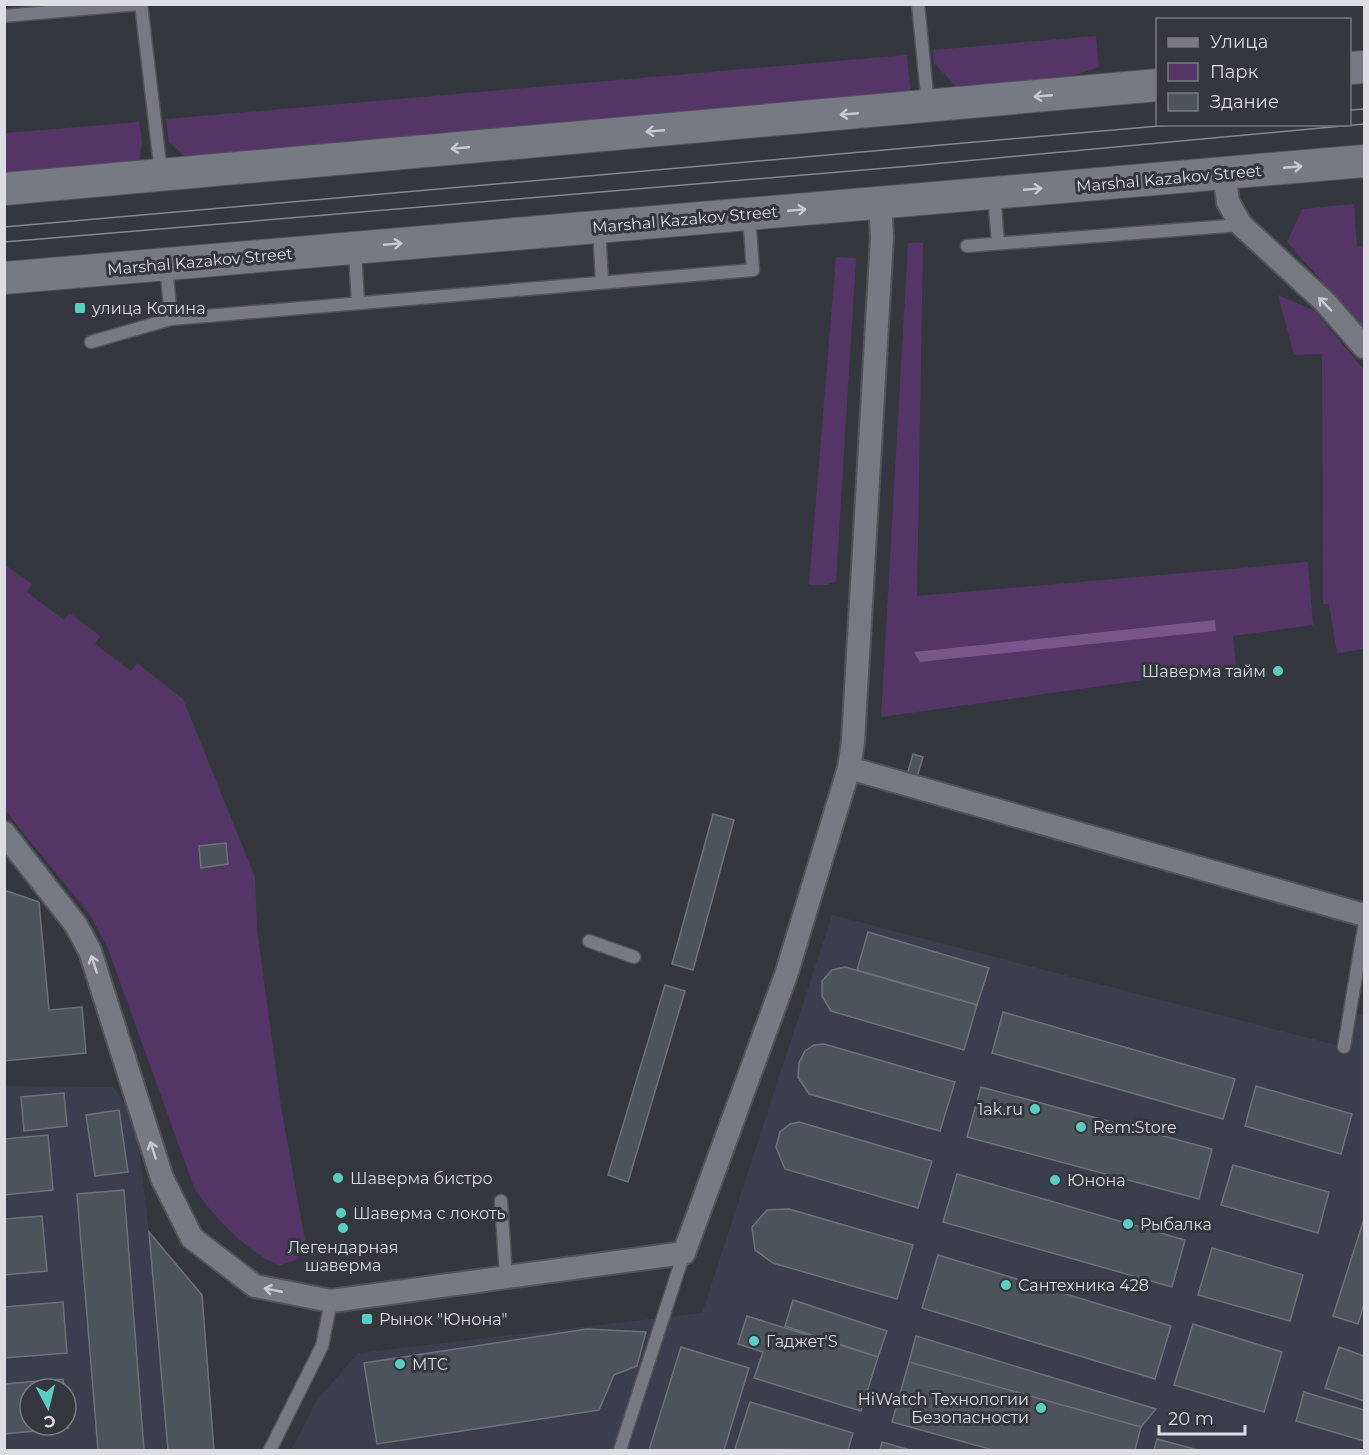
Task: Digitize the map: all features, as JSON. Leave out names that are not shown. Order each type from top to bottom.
[{"type":"main road","points":[[4,189],[1156,85]]},
{"type":"main road","name":"Marshal Kazakov Street","points":[[4,278],[1365,161]]},
{"type":"street","points":[[1224,173],[1228,202],[1241,225],[1324,302],[1365,347]]},
{"type":"street","points":[[4,833],[76,925],[90,951],[162,1178],[192,1238],[255,1286],[331,1300],[684,1253],[786,975],[849,768],[853,742],[881,248],[880,202]]},
{"type":"street","points":[[849,768],[1365,915]]},
{"type":"lane","points":[[4,16],[140,4],[161,175]]},
{"type":"lane","points":[[918,4],[928,107]]},
{"type":"lane","points":[[994,193],[998,243]]},
{"type":"lane","points":[[91,342],[171,319],[753,270],[749,214]]},
{"type":"lane","points":[[968,246],[1241,225]]},
{"type":"lane","points":[[599,227],[602,282]]},
{"type":"lane","points":[[355,248],[358,303]]},
{"type":"lane","points":[[166,264],[171,319]]},
{"type":"lane","points":[[1344,1047],[1365,927]]},
{"type":"lane","points":[[589,941],[634,957]]},
{"type":"lane","points":[[1351,1006],[1365,1009]]},
{"type":"lane","points":[[501,1201],[506,1277]]},
{"type":"lane","points":[[620,1450],[684,1253]]},
{"type":"lane","points":[[270,1450],[322,1346],[331,1300]]},
{"type":"shaded area","points":[[1215,620],[1216,631],[920,662],[914,652]]},
{"type":"shaded area","name":"Юнона","points":[[832,915],[1344,1047],[1350,1012],[1364,1015],[1364,1450],[291,1450],[317,1400],[358,1353],[702,1313]]},
{"type":"shaded area","points":[[5,1086],[113,1087],[128,1107],[138,1140],[149,1232],[202,1295],[214,1450],[5,1450]]},
{"type":"green space","points":[[1096,36],[1099,67],[1051,83],[960,91],[934,63],[933,50]]},
{"type":"green space","points":[[907,55],[911,96],[188,159],[169,142],[166,119]]},
{"type":"green space","points":[[139,122],[142,141],[139,163],[5,175],[5,133]]},
{"type":"green space","points":[[1354,204],[1357,246],[1364,246],[1364,328],[1287,242],[1302,209]]},
{"type":"green space","points":[[908,243],[923,243],[917,596],[1308,562],[1313,625],[1233,636],[1236,667],[881,717]]},
{"type":"green space","points":[[836,257],[856,258],[836,581],[826,585],[809,585]]},
{"type":"green space","points":[[1278,295],[1315,311],[1364,370],[1364,649],[1337,653],[1329,604],[1323,604],[1322,354],[1294,355]]},
{"type":"green space","points":[[4,564],[32,584],[27,592],[64,620],[70,613],[100,636],[95,644],[131,671],[137,663],[183,699],[255,877],[257,929],[281,1107],[305,1241],[298,1259],[279,1266],[254,1251],[222,1223],[195,1190],[107,946],[90,915],[5,810]]},
{"type":"building","points":[[913,754],[923,757],[917,777],[907,775]]},
{"type":"building","points":[[713,814],[734,820],[693,970],[672,964]]},
{"type":"building","points":[[226,843],[228,864],[201,868],[199,846]]},
{"type":"building","points":[[4,890],[39,902],[49,1010],[82,1007],[86,1053],[4,1061]]},
{"type":"building","points":[[868,932],[989,968],[977,1005],[857,970]]},
{"type":"building","points":[[845,967],[977,1005],[964,1050],[831,1011],[822,996],[822,981],[832,970]]},
{"type":"building","points":[[665,985],[685,991],[628,1182],[608,1175]]},
{"type":"building","points":[[1003,1012],[1235,1079],[1223,1119],[992,1053]]},
{"type":"building","points":[[824,1044],[955,1082],[940,1131],[809,1094],[798,1077],[799,1063],[805,1051],[814,1045]]},
{"type":"building","points":[[1256,1086],[1352,1114],[1341,1154],[1245,1126]]},
{"type":"building","points":[[981,1087],[1212,1149],[1199,1199],[967,1137]]},
{"type":"building","points":[[64,1093],[67,1126],[24,1131],[21,1097]]},
{"type":"building","points":[[119,1110],[128,1172],[95,1176],[86,1115]]},
{"type":"building","points":[[799,1122],[932,1161],[918,1208],[785,1169],[776,1147],[780,1132],[790,1124]]},
{"type":"building","points":[[48,1135],[53,1190],[4,1195],[4,1139]]},
{"type":"building","points":[[1233,1165],[1329,1192],[1318,1233],[1221,1205]]},
{"type":"building","points":[[957,1174],[1185,1240],[1172,1287],[943,1222]]},
{"type":"building","points":[[124,1190],[144,1450],[98,1450],[77,1194]]},
{"type":"building","points":[[789,1209],[913,1245],[897,1299],[773,1263],[755,1250],[752,1227],[767,1210]]},
{"type":"building","points":[[42,1216],[47,1271],[4,1275],[4,1219]]},
{"type":"building","points":[[1364,1219],[1364,1304],[1358,1324],[1333,1316]]},
{"type":"building","points":[[149,1232],[202,1295],[214,1450],[168,1450]]},
{"type":"building","points":[[1212,1248],[1303,1275],[1290,1321],[1198,1295]]},
{"type":"building","points":[[938,1255],[1171,1326],[1155,1379],[922,1308]]},
{"type":"building","points":[[793,1300],[887,1331],[878,1357],[785,1326]]},
{"type":"building","points":[[63,1302],[67,1353],[4,1358],[4,1307]]},
{"type":"building","points":[[747,1316],[878,1357],[861,1411],[754,1378],[763,1352],[738,1344]]},
{"type":"building","points":[[1193,1324],[1282,1352],[1264,1412],[1174,1385]]},
{"type":"building","points":[[587,1329],[646,1332],[637,1366],[614,1375],[599,1410],[377,1444],[364,1363]]},
{"type":"building","points":[[916,1336],[1156,1409],[1141,1427],[909,1362]]},
{"type":"building","points":[[681,1347],[749,1368],[724,1450],[649,1450]]},
{"type":"building","points":[[1339,1347],[1364,1356],[1364,1401],[1325,1388]]},
{"type":"building","points":[[909,1362],[1141,1427],[1135,1450],[993,1450],[892,1422]]},
{"type":"building","points":[[18,1383],[18,1433],[4,1434],[4,1384]]},
{"type":"building","points":[[1304,1392],[1364,1410],[1364,1441],[1296,1421]]},
{"type":"building","points":[[750,1402],[853,1433],[848,1450],[735,1449]]},
{"type":"building","points":[[1157,1439],[1198,1450],[1154,1450]]},
{"type":"building","points":[[882,1442],[910,1450],[880,1450]]},
{"type":"tram line","points":[[1351,110],[1364,109]]},
{"type":"tram line","points":[[1351,125],[1364,124]]},
{"type":"tram line","points":[[4,227],[1159,126]]},
{"type":"tram line","points":[[4,242],[911,166],[1342,126]]},
{"type":"place","name":"улица Котина","points":[[80,308]]},
{"type":"place","name":"Шаверма тайм","points":[[1278,671]]},
{"type":"place","name":"1ak.ru","points":[[1035,1109]]},
{"type":"place","name":"Rem:Store","points":[[1081,1127]]},
{"type":"place","name":"Шаверма бистро","points":[[338,1178]]},
{"type":"place","name":"Юнона","points":[[1055,1180]]},
{"type":"place","name":"Шаверма с локоть","points":[[341,1213]]},
{"type":"place","name":"Рыбалка","points":[[1128,1224]]},
{"type":"place","name":"Легендарная шаверма","points":[[343,1228]]},
{"type":"place","name":"Сантехника 428","points":[[1006,1285]]},
{"type":"place","name":"Рынок \"Юнона\"","points":[[367,1319]]},
{"type":"place","name":"Гаджет'S","points":[[754,1341]]},
{"type":"place","name":"МТС","points":[[400,1364]]},
{"type":"place","name":"HiWatch Технологии Безопасности","points":[[1041,1408]]}]
